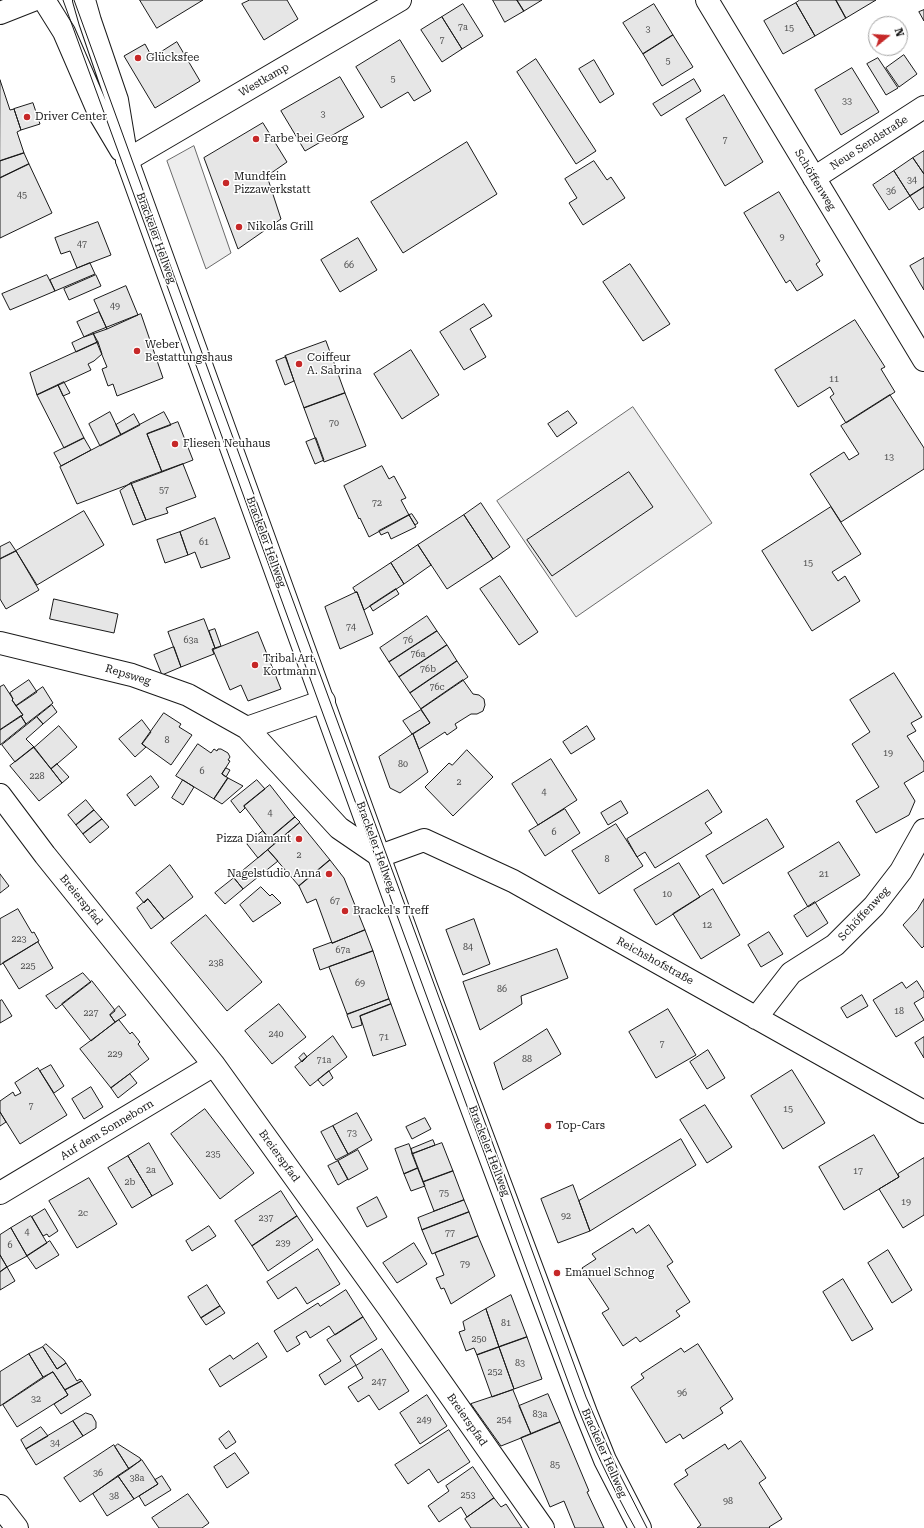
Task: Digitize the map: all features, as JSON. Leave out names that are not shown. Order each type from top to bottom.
[{"type":"street","points":[[0,13],[33,0]]},
{"type":"street","name":"Brackeler Hellweg","points":[[44,0],[64,32],[99,113],[127,160]]},
{"type":"street","name":"Brackeler Hellweg","points":[[84,0],[117,100],[127,160],[426,986],[586,1412],[605,1460],[640,1528]]},
{"type":"street","name":"Westkamp","points":[[127,160],[400,0]]},
{"type":"street","name":"Schöffenweg","points":[[715,3],[814,178],[924,360]]},
{"type":"street","name":"Neue Sendstraße","points":[[814,178],[924,107]]},
{"type":"street","name":"Repsweg","points":[[0,643],[132,675],[188,695],[247,728],[339,828],[380,856]]},
{"type":"street","points":[[247,728],[324,701]]},
{"type":"street","name":"Breierspfad","points":[[0,795],[45,855],[214,1065],[388,1307],[543,1528]]},
{"type":"street","name":"Schöffenweg","points":[[756,1018],[791,973],[834,945],[874,906],[901,871],[924,830]]},
{"type":"street","name":"Reichshofstraße","points":[[380,856],[424,840],[513,882],[924,1112]]},
{"type":"street","name":"Auf dem Sonneborn","points":[[0,1194],[214,1065]]},
{"type":"street","points":[[0,1506],[17,1528]]},
{"type":"shaded area","points":[[194,146],[231,253],[206,269],[167,161]]},
{"type":"shaded area","points":[[633,407],[712,523],[576,617],[497,501]]},
{"type":"building","points":[[140,0],[203,0],[157,28]]},
{"type":"building","points":[[250,0],[287,0],[298,19],[264,40],[242,4]]},
{"type":"building","points":[[493,0],[517,0],[524,11],[505,22]]},
{"type":"building","points":[[517,0],[542,0],[524,11]]},
{"type":"building","points":[[800,0],[836,0],[846,18],[815,36],[796,3]]},
{"type":"building","points":[[836,0],[876,0],[846,18]]},
{"type":"building","points":[[796,3],[815,36],[783,54],[764,21]]},
{"type":"building","points":[[463,4],[483,36],[462,49],[442,17]]},
{"type":"building","points":[[654,4],[673,35],[643,54],[623,23]]},
{"type":"building","points":[[924,10],[924,21],[919,12]]},
{"type":"building","points":[[442,17],[462,49],[442,62],[421,30]]},
{"type":"building","points":[[673,35],[693,67],[662,86],[643,54]]},
{"type":"building","points":[[400,40],[431,91],[414,101],[408,92],[381,108],[356,67]]},
{"type":"building","points":[[177,42],[200,81],[155,108],[124,56],[145,44],[152,57]]},
{"type":"building","points":[[905,56],[917,74],[899,87],[886,68]]},
{"type":"building","points":[[878,58],[898,88],[886,95],[867,64]]},
{"type":"building","points":[[536,59],[596,151],[576,164],[517,72]]},
{"type":"building","points":[[594,60],[614,94],[600,103],[579,69]]},
{"type":"building","points":[[852,68],[879,112],[841,135],[815,90]]},
{"type":"building","points":[[340,77],[364,117],[305,151],[281,111]]},
{"type":"building","points":[[694,79],[701,91],[661,116],[653,104]]},
{"type":"building","points":[[0,80],[10,110],[14,109],[21,130],[17,132],[24,153],[0,161]]},
{"type":"building","points":[[724,95],[763,162],[725,186],[686,119]]},
{"type":"building","points":[[33,103],[40,124],[21,130],[14,109]]},
{"type":"building","points":[[263,123],[287,162],[267,176],[281,219],[238,249],[204,158]]},
{"type":"building","points":[[467,142],[497,194],[403,253],[371,202]]},
{"type":"building","points":[[924,151],[924,174],[913,158]]},
{"type":"building","points":[[24,153],[29,164],[0,178],[0,161]]},
{"type":"building","points":[[913,158],[924,174],[924,187],[910,196],[894,171]]},
{"type":"building","points":[[594,161],[607,180],[611,177],[625,198],[583,225],[569,203],[577,198],[565,179]]},
{"type":"building","points":[[29,164],[52,213],[0,238],[0,178]]},
{"type":"building","points":[[894,171],[910,196],[889,210],[873,185]]},
{"type":"building","points":[[924,187],[924,207],[919,210],[910,196]]},
{"type":"building","points":[[779,192],[820,261],[816,264],[823,275],[797,291],[790,280],[786,283],[744,213]]},
{"type":"building","points":[[98,222],[111,255],[77,268],[70,251],[61,254],[55,238]]},
{"type":"building","points":[[358,238],[377,270],[340,292],[321,260]]},
{"type":"building","points":[[924,258],[924,290],[910,266]]},
{"type":"building","points":[[90,263],[95,274],[55,291],[50,280]]},
{"type":"building","points":[[630,264],[670,324],[643,341],[603,282]]},
{"type":"building","points":[[47,275],[55,291],[10,310],[2,294]]},
{"type":"building","points":[[96,275],[101,286],[69,300],[64,289]]},
{"type":"building","points":[[126,286],[138,315],[107,329],[94,300]]},
{"type":"building","points":[[484,304],[492,316],[470,329],[486,357],[464,370],[440,332]]},
{"type":"building","points":[[99,312],[107,329],[84,337],[77,322]]},
{"type":"building","points":[[141,314],[163,378],[117,396],[113,384],[108,386],[102,369],[107,367],[93,333]]},
{"type":"building","points":[[855,320],[885,367],[881,369],[895,392],[846,423],[830,397],[834,394],[830,387],[798,407],[775,370]]},
{"type":"building","points":[[93,333],[98,342],[76,352],[72,343]]},
{"type":"building","points":[[326,341],[345,393],[304,408],[285,356]]},
{"type":"building","points":[[98,342],[102,354],[88,364],[91,370],[37,395],[30,373]]},
{"type":"building","points":[[411,350],[439,395],[402,419],[374,374]]},
{"type":"building","points":[[286,357],[294,381],[285,385],[276,361]]},
{"type":"building","points":[[64,382],[70,393],[63,396],[58,385]]},
{"type":"building","points":[[58,385],[84,438],[64,448],[37,395]]},
{"type":"building","points":[[345,393],[366,446],[324,462],[304,408]]},
{"type":"building","points":[[890,395],[924,448],[924,469],[841,522],[810,474],[844,452],[849,460],[859,454],[841,426]]},
{"type":"building","points":[[568,411],[577,423],[557,437],[548,424]]},
{"type":"building","points":[[110,412],[121,435],[100,446],[89,424]]},
{"type":"building","points":[[164,412],[171,425],[147,434],[162,472],[77,504],[60,467]]},
{"type":"building","points":[[134,414],[140,425],[121,435],[116,425]]},
{"type":"building","points":[[178,422],[193,460],[162,472],[147,434]]},
{"type":"building","points":[[84,438],[91,450],[61,466],[54,453]]},
{"type":"building","points":[[316,438],[324,460],[315,464],[306,442]]},
{"type":"building","points":[[183,464],[196,497],[166,508],[168,513],[146,520],[131,483]]},
{"type":"building","points":[[382,466],[389,479],[394,476],[406,498],[401,500],[409,515],[369,537],[344,486]]},
{"type":"building","points":[[629,472],[653,507],[552,576],[527,540]]},
{"type":"building","points":[[131,483],[146,520],[133,525],[120,491]]},
{"type":"building","points":[[481,503],[510,547],[493,559],[464,515]]},
{"type":"building","points":[[831,507],[861,554],[832,572],[838,581],[845,576],[860,601],[812,631],[762,551]]},
{"type":"building","points":[[84,511],[104,545],[37,585],[16,551]]},
{"type":"building","points":[[412,514],[418,523],[415,525],[409,515]]},
{"type":"building","points":[[409,515],[416,527],[391,539],[388,532],[381,535],[379,531]]},
{"type":"building","points":[[464,515],[493,559],[447,589],[418,545]]},
{"type":"building","points":[[215,518],[230,558],[201,568],[195,552],[188,555],[180,532]]},
{"type":"building","points":[[180,532],[188,555],[165,563],[157,540]]},
{"type":"building","points":[[10,542],[16,551],[0,559],[0,547]]},
{"type":"building","points":[[418,545],[431,565],[404,584],[391,563]]},
{"type":"building","points":[[16,551],[39,590],[6,609],[0,599],[0,559]]},
{"type":"building","points":[[391,563],[404,584],[364,610],[357,592],[356,593],[353,588]]},
{"type":"building","points":[[500,576],[538,632],[519,645],[480,589]]},
{"type":"building","points":[[396,589],[399,594],[373,611],[370,606]]},
{"type":"building","points":[[357,592],[373,634],[340,649],[325,607]]},
{"type":"building","points":[[54,599],[118,614],[114,633],[50,619]]},
{"type":"building","points":[[427,616],[437,631],[389,662],[380,648]]},
{"type":"building","points":[[204,619],[215,648],[212,649],[214,654],[181,667],[168,632]]},
{"type":"building","points":[[215,629],[221,646],[215,648],[209,631]]},
{"type":"building","points":[[437,631],[447,645],[399,677],[389,662]]},
{"type":"building","points":[[258,632],[281,689],[248,701],[241,685],[230,690],[213,650]]},
{"type":"building","points":[[447,645],[457,661],[410,693],[399,677]]},
{"type":"building","points":[[174,647],[181,667],[162,675],[154,655]]},
{"type":"building","points":[[457,661],[468,677],[421,709],[410,693]]},
{"type":"building","points":[[894,673],[922,717],[911,723],[916,731],[907,736],[924,762],[924,771],[904,783],[915,801],[909,815],[876,833],[856,801],[879,787],[852,744],[870,732],[850,700]]},
{"type":"building","points":[[29,680],[37,692],[16,706],[10,693]]},
{"type":"building","points":[[463,680],[473,694],[479,695],[484,699],[485,705],[483,711],[477,714],[471,714],[455,724],[457,728],[447,735],[445,732],[419,749],[413,734],[430,723],[421,709]]},
{"type":"building","points":[[4,685],[13,699],[12,700],[23,715],[0,730],[0,687]]},
{"type":"building","points":[[43,687],[53,703],[26,724],[21,716],[23,715],[16,706]]},
{"type":"building","points":[[52,705],[57,712],[43,724],[37,717]]},
{"type":"building","points":[[421,710],[430,723],[412,734],[403,721]]},
{"type":"building","points":[[164,713],[181,724],[179,727],[192,735],[171,765],[142,744]]},
{"type":"building","points":[[21,716],[26,724],[0,745],[0,730]]},
{"type":"building","points":[[37,717],[43,724],[26,739],[34,747],[15,762],[2,745]]},
{"type":"building","points":[[142,720],[151,732],[142,744],[146,747],[135,757],[119,739]]},
{"type":"building","points":[[59,726],[77,747],[51,769],[34,748]]},
{"type":"building","points":[[587,726],[595,739],[571,754],[563,742]]},
{"type":"building","points":[[413,734],[428,772],[400,793],[390,788],[379,757]]},
{"type":"building","points":[[198,744],[211,753],[214,749],[217,751],[218,749],[221,749],[228,753],[230,757],[228,760],[230,761],[222,774],[228,778],[214,799],[176,776]]},
{"type":"building","points":[[34,747],[62,783],[39,801],[10,766]]},
{"type":"building","points":[[467,750],[493,777],[453,816],[425,787],[449,763],[452,765]]},
{"type":"building","points":[[551,759],[577,800],[538,825],[512,784]]},
{"type":"building","points":[[57,764],[69,777],[62,783],[51,769]]},
{"type":"building","points":[[226,768],[230,770],[226,777],[222,774]]},
{"type":"building","points":[[151,776],[159,787],[135,806],[127,795]]},
{"type":"building","points":[[228,778],[243,786],[222,804],[214,799]]},
{"type":"building","points":[[183,780],[194,787],[183,805],[172,798]]},
{"type":"building","points":[[257,780],[265,789],[244,806],[245,808],[240,813],[231,801]]},
{"type":"building","points":[[270,785],[295,817],[269,839],[244,806]]},
{"type":"building","points":[[708,790],[722,812],[705,823],[712,833],[655,868],[645,852],[637,857],[627,839]]},
{"type":"building","points":[[86,800],[94,810],[76,825],[68,815]]},
{"type":"building","points":[[621,801],[628,813],[608,825],[601,813]]},
{"type":"building","points":[[565,809],[580,833],[545,856],[529,831]]},
{"type":"building","points":[[94,810],[102,819],[83,834],[76,825]]},
{"type":"building","points":[[295,817],[300,822],[274,844],[269,839]]},
{"type":"building","points":[[102,819],[109,827],[90,843],[83,834]]},
{"type":"building","points":[[767,819],[784,847],[723,884],[706,856]]},
{"type":"building","points":[[300,823],[330,860],[299,886],[268,850]]},
{"type":"building","points":[[616,824],[643,866],[599,894],[572,851]]},
{"type":"building","points":[[263,831],[274,844],[258,858],[247,844]]},
{"type":"building","points":[[839,842],[860,875],[808,907],[788,873]]},
{"type":"building","points":[[268,850],[278,861],[243,889],[234,878]]},
{"type":"building","points":[[330,860],[344,878],[365,930],[332,943],[316,899],[307,903],[299,886]]},
{"type":"building","points":[[679,863],[700,897],[656,925],[634,890]]},
{"type":"building","points":[[170,865],[193,897],[164,919],[148,899],[144,903],[136,893]]},
{"type":"building","points":[[0,874],[9,886],[0,893]]},
{"type":"building","points":[[234,878],[243,889],[225,904],[215,893]]},
{"type":"building","points":[[261,887],[270,896],[272,894],[281,903],[253,922],[240,905]]},
{"type":"building","points":[[713,889],[740,935],[701,959],[673,914]]},
{"type":"building","points":[[148,899],[164,919],[151,929],[137,908]]},
{"type":"building","points":[[924,899],[924,946],[922,948],[903,925],[917,910]]},
{"type":"building","points":[[815,902],[828,923],[807,937],[794,916]]},
{"type":"building","points":[[18,909],[32,933],[34,932],[39,941],[0,965],[0,919]]},
{"type":"building","points":[[206,915],[262,982],[227,1011],[171,943]]},
{"type":"building","points":[[474,919],[490,964],[463,975],[446,930]]},
{"type":"building","points":[[365,930],[373,951],[320,970],[313,949]]},
{"type":"building","points":[[769,932],[783,954],[761,967],[748,945]]},
{"type":"building","points":[[38,942],[53,968],[19,989],[3,963]]},
{"type":"building","points":[[557,949],[568,978],[521,996],[522,1004],[480,1030],[463,982]]},
{"type":"building","points":[[373,951],[389,999],[347,1014],[329,967]]},
{"type":"building","points":[[83,973],[91,982],[56,1009],[46,996]]},
{"type":"building","points":[[92,981],[114,1009],[115,1011],[110,1015],[115,1022],[91,1041],[62,1004]]},
{"type":"building","points":[[917,981],[924,992],[924,997],[914,1003],[924,1020],[896,1037],[873,1000],[902,982],[906,988]]},
{"type":"building","points":[[862,995],[868,1006],[847,1018],[841,1008]]},
{"type":"building","points":[[389,999],[391,1004],[360,1016],[362,1025],[352,1028],[347,1015]]},
{"type":"building","points":[[2,1000],[12,1016],[0,1023],[0,1001]]},
{"type":"building","points":[[279,1004],[306,1037],[272,1064],[245,1031]]},
{"type":"building","points":[[391,1004],[406,1045],[373,1056],[360,1016]]},
{"type":"building","points":[[119,1006],[126,1015],[115,1022],[110,1015]]},
{"type":"building","points":[[668,1009],[696,1055],[656,1078],[629,1032]]},
{"type":"building","points":[[119,1020],[130,1034],[132,1032],[140,1042],[138,1044],[149,1059],[111,1088],[80,1049]]},
{"type":"building","points":[[547,1029],[561,1054],[503,1090],[494,1063]]},
{"type":"building","points":[[333,1036],[347,1057],[310,1086],[295,1067]]},
{"type":"building","points":[[924,1037],[924,1058],[915,1043]]},
{"type":"building","points":[[708,1050],[725,1078],[707,1089],[690,1062]]},
{"type":"building","points":[[304,1053],[307,1057],[302,1062],[299,1058]]},
{"type":"building","points":[[51,1065],[64,1086],[54,1093],[40,1071]]},
{"type":"building","points":[[38,1068],[67,1115],[20,1144],[0,1112],[0,1101],[13,1092],[15,1096],[21,1093],[15,1083]]},
{"type":"building","points":[[792,1070],[825,1123],[783,1149],[751,1096]]},
{"type":"building","points":[[329,1071],[333,1078],[323,1086],[318,1080]]},
{"type":"building","points":[[130,1074],[137,1083],[118,1098],[111,1088]]},
{"type":"building","points":[[91,1087],[103,1107],[84,1119],[72,1099]]},
{"type":"building","points":[[705,1105],[732,1147],[707,1163],[680,1120]]},
{"type":"building","points":[[205,1109],[254,1173],[220,1199],[171,1134]]},
{"type":"building","points":[[0,1112],[6,1122],[0,1126]]},
{"type":"building","points":[[357,1113],[372,1140],[348,1154],[333,1126]]},
{"type":"building","points":[[425,1118],[431,1129],[412,1139],[406,1127]]},
{"type":"building","points":[[333,1126],[348,1154],[336,1160],[321,1132]]},
{"type":"building","points":[[874,1135],[899,1177],[844,1210],[819,1167]]},
{"type":"building","points":[[681,1139],[696,1165],[590,1231],[579,1201]]},
{"type":"building","points":[[433,1140],[435,1145],[412,1154],[411,1149]]},
{"type":"building","points":[[149,1143],[173,1184],[152,1196],[128,1156]]},
{"type":"building","points":[[442,1143],[453,1171],[423,1182],[412,1154]]},
{"type":"building","points":[[409,1144],[418,1168],[404,1174],[395,1149]]},
{"type":"building","points":[[358,1150],[368,1169],[348,1180],[338,1161]]},
{"type":"building","points":[[128,1156],[152,1196],[132,1208],[108,1168]]},
{"type":"building","points":[[924,1158],[924,1215],[903,1228],[879,1189],[899,1177],[898,1174]]},
{"type":"building","points":[[338,1161],[348,1179],[338,1185],[328,1166]]},
{"type":"building","points":[[418,1168],[425,1186],[411,1191],[404,1174]]},
{"type":"building","points":[[453,1171],[464,1200],[434,1211],[423,1182]]},
{"type":"building","points":[[89,1178],[117,1224],[77,1248],[49,1201]]},
{"type":"building","points":[[573,1185],[590,1231],[558,1243],[541,1199]]},
{"type":"building","points":[[281,1191],[297,1216],[252,1246],[235,1221]]},
{"type":"building","points":[[377,1197],[387,1217],[367,1227],[357,1208]]},
{"type":"building","points":[[464,1200],[469,1212],[422,1230],[418,1218]]},
{"type":"building","points":[[45,1209],[58,1231],[49,1237],[47,1234],[43,1236],[32,1217]]},
{"type":"building","points":[[469,1212],[478,1236],[432,1254],[422,1230]]},
{"type":"building","points":[[31,1216],[47,1243],[27,1256],[11,1228]]},
{"type":"building","points":[[297,1216],[313,1240],[268,1271],[252,1246]]},
{"type":"building","points":[[649,1225],[673,1262],[667,1266],[690,1302],[676,1311],[680,1316],[640,1342],[636,1337],[623,1346],[602,1313],[609,1309],[582,1268],[596,1259],[592,1254],[633,1228],[636,1233]]},
{"type":"building","points":[[209,1226],[216,1236],[192,1251],[186,1241]]},
{"type":"building","points":[[11,1228],[27,1256],[7,1267],[0,1255],[0,1235]]},
{"type":"building","points":[[478,1236],[495,1276],[451,1304],[444,1288],[441,1289],[436,1278],[444,1275],[435,1253]]},
{"type":"building","points":[[50,1241],[59,1255],[36,1269],[27,1256]]},
{"type":"building","points":[[414,1243],[427,1264],[397,1283],[383,1263]]},
{"type":"building","points":[[318,1249],[340,1284],[307,1304],[296,1287],[278,1299],[267,1282]]},
{"type":"building","points":[[888,1250],[912,1290],[892,1303],[868,1263]]},
{"type":"building","points":[[0,1255],[7,1267],[0,1272]]},
{"type":"building","points":[[7,1267],[15,1281],[0,1290],[0,1272]]},
{"type":"building","points":[[843,1279],[873,1329],[852,1341],[823,1292]]},
{"type":"building","points":[[207,1285],[220,1306],[201,1318],[188,1297]]},
{"type":"building","points":[[346,1290],[363,1317],[335,1335],[329,1326],[310,1338],[306,1331],[296,1337],[300,1344],[287,1352],[274,1331],[318,1303],[320,1306]]},
{"type":"building","points":[[511,1295],[527,1337],[499,1347],[486,1309]]},
{"type":"building","points":[[220,1306],[225,1313],[206,1325],[201,1318]]},
{"type":"building","points":[[486,1309],[499,1347],[477,1355],[474,1348],[466,1351],[459,1332],[465,1330],[463,1322]]},
{"type":"building","points":[[363,1317],[377,1339],[350,1356],[356,1365],[325,1385],[319,1375],[341,1361],[327,1340]]},
{"type":"building","points":[[527,1337],[542,1379],[514,1389],[499,1347]]},
{"type":"building","points":[[258,1343],[267,1357],[220,1387],[209,1369],[230,1355],[233,1359]]},
{"type":"building","points":[[46,1344],[66,1363],[57,1369],[43,1347]]},
{"type":"building","points":[[698,1344],[733,1399],[720,1408],[723,1413],[683,1439],[680,1434],[666,1443],[631,1387],[644,1378],[641,1374],[681,1348],[684,1352]]},
{"type":"building","points":[[43,1347],[57,1369],[66,1363],[77,1381],[80,1379],[82,1381],[65,1390],[53,1372],[43,1377],[29,1354]]},
{"type":"building","points":[[499,1347],[514,1389],[492,1397],[477,1355]]},
{"type":"building","points":[[382,1349],[409,1391],[379,1410],[369,1395],[358,1402],[348,1387],[363,1378],[356,1366]]},
{"type":"building","points":[[29,1354],[43,1377],[0,1406],[0,1372]]},
{"type":"building","points":[[53,1372],[68,1395],[17,1427],[3,1405]]},
{"type":"building","points":[[82,1381],[91,1395],[61,1414],[54,1404],[68,1395],[65,1390]]},
{"type":"building","points":[[513,1390],[531,1434],[501,1446],[471,1404]]},
{"type":"building","points":[[548,1394],[560,1422],[531,1434],[519,1406]]},
{"type":"building","points":[[427,1395],[447,1426],[420,1444],[400,1413]]},
{"type":"building","points":[[86,1413],[92,1415],[96,1422],[96,1428],[83,1436],[73,1421]]},
{"type":"building","points":[[73,1421],[83,1436],[36,1465],[26,1449]]},
{"type":"building","points":[[560,1422],[589,1491],[587,1492],[604,1528],[575,1528],[564,1501],[550,1507],[521,1438]]},
{"type":"building","points":[[41,1427],[48,1436],[26,1449],[21,1440]]},
{"type":"building","points":[[449,1430],[470,1462],[438,1483],[429,1469],[408,1484],[395,1465]]},
{"type":"building","points":[[229,1431],[236,1442],[226,1449],[219,1439]]},
{"type":"building","points":[[741,1441],[766,1478],[759,1483],[782,1519],[769,1527],[770,1528],[697,1528],[701,1525],[674,1484],[688,1475],[685,1470],[725,1444],[728,1449]]},
{"type":"building","points":[[118,1444],[141,1460],[129,1469],[115,1447]]},
{"type":"building","points":[[114,1445],[129,1469],[80,1502],[64,1478]]},
{"type":"building","points":[[235,1453],[249,1473],[227,1488],[214,1467]]},
{"type":"building","points":[[142,1460],[158,1484],[134,1499],[118,1476]]},
{"type":"building","points":[[473,1467],[494,1498],[467,1517],[461,1507],[439,1522],[428,1506],[449,1491],[446,1486]]},
{"type":"building","points":[[118,1476],[134,1499],[107,1516],[93,1494]]},
{"type":"building","points":[[162,1476],[171,1490],[145,1506],[139,1496],[158,1484],[155,1480]]},
{"type":"building","points":[[188,1494],[209,1523],[202,1528],[159,1528],[152,1518]]},
{"type":"building","points":[[494,1498],[501,1507],[506,1504],[522,1528],[471,1528],[465,1519]]},
{"type":"tram line","points":[[63,0],[573,1395],[601,1463],[635,1528]]},
{"type":"tram line","points":[[74,0],[214,386],[586,1397],[621,1477],[647,1528]]},
{"type":"place","name":"Glücksfee","points":[[138,58]]},
{"type":"place","name":"Driver Center","points":[[27,117]]},
{"type":"place","name":"Farbe bei Georg","points":[[256,139]]},
{"type":"place","name":"Mundfein Pizzawerkstatt","points":[[226,183]]},
{"type":"place","name":"Nikolas Grill","points":[[239,227]]},
{"type":"place","name":"Weber Bestattungshaus","points":[[137,351]]},
{"type":"place","name":"Coiffeur A. Sabrina","points":[[299,364]]},
{"type":"place","name":"Fliesen Neuhaus","points":[[175,444]]},
{"type":"place","name":"Tribal Art Kortmann","points":[[255,665]]},
{"type":"place","name":"Pizza Diamant","points":[[299,839]]},
{"type":"place","name":"Nagelstudio Anna","points":[[329,874]]},
{"type":"place","name":"Brackel's Treff","points":[[345,911]]},
{"type":"place","name":"Top-Cars","points":[[548,1126]]},
{"type":"place","name":"Emanuel Schnog","points":[[557,1273]]}]
